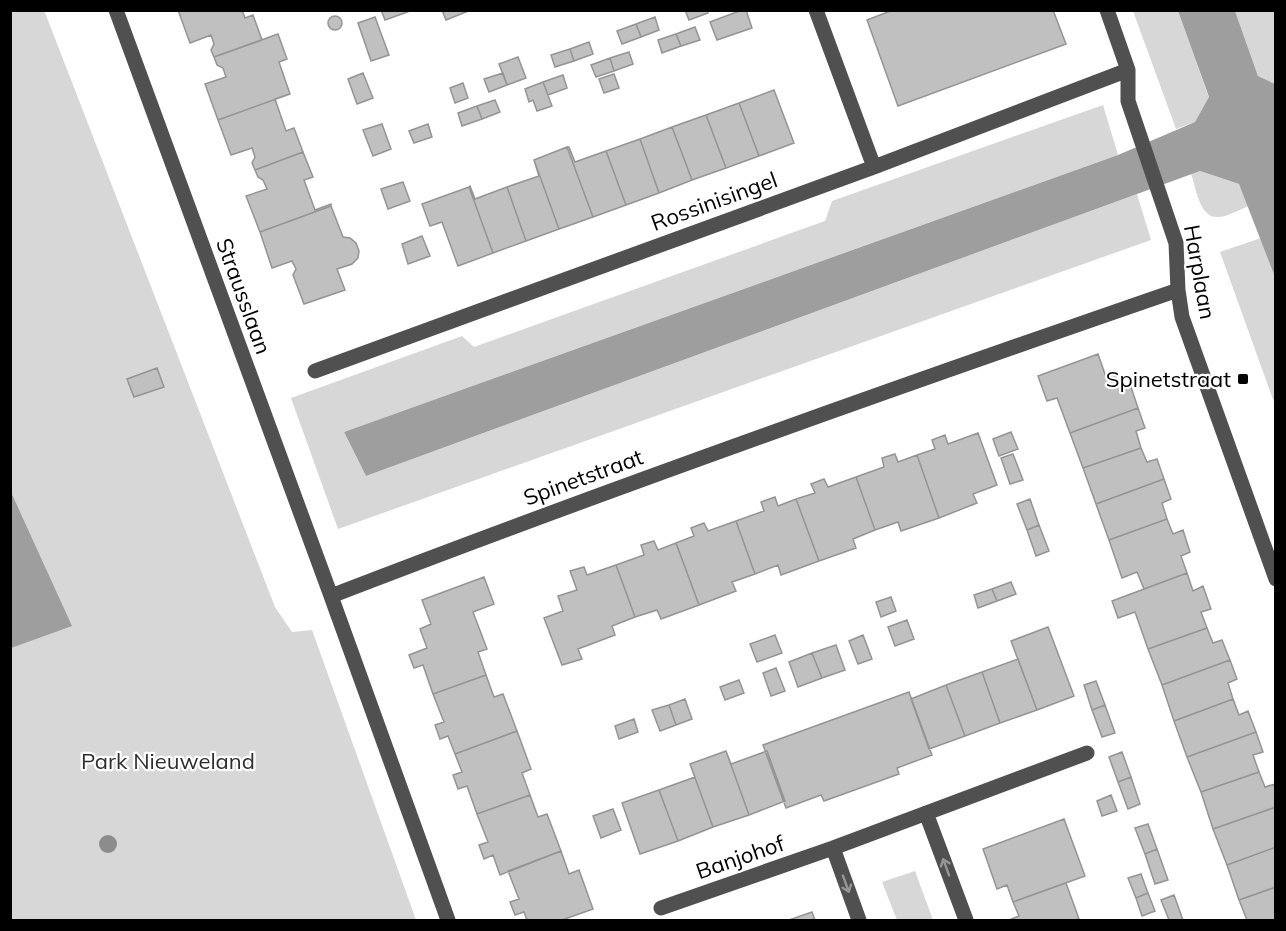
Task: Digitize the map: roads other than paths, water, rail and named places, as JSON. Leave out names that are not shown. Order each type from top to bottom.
[{"type":"street","name":"Strausslaan","points":[[116,10],[331,596]]},
{"type":"street","points":[[816,10],[874,167]]},
{"type":"street","points":[[1107,10],[1128,70]]},
{"type":"street","name":"Rossinisingel","points":[[315,371],[874,167],[1128,70]]},
{"type":"street","name":"Harplaan","points":[[1128,70],[1128,101],[1176,243],[1178,290],[1182,317],[1275,579]]},
{"type":"street","name":"Spinetstraat","points":[[331,596],[655,475],[1178,290]]},
{"type":"street","points":[[331,596],[448,921]]},
{"type":"street","name":"Banjohof","points":[[661,908],[833,848],[1087,753]]},
{"type":"street","points":[[927,813],[966,921]]},
{"type":"street","points":[[833,848],[859,921]]},
{"type":"place","name":"Spinetstraat","points":[[1243,379]]},
{"type":"park label","name":"Park Nieuweland","points":[[168,761]]}]
